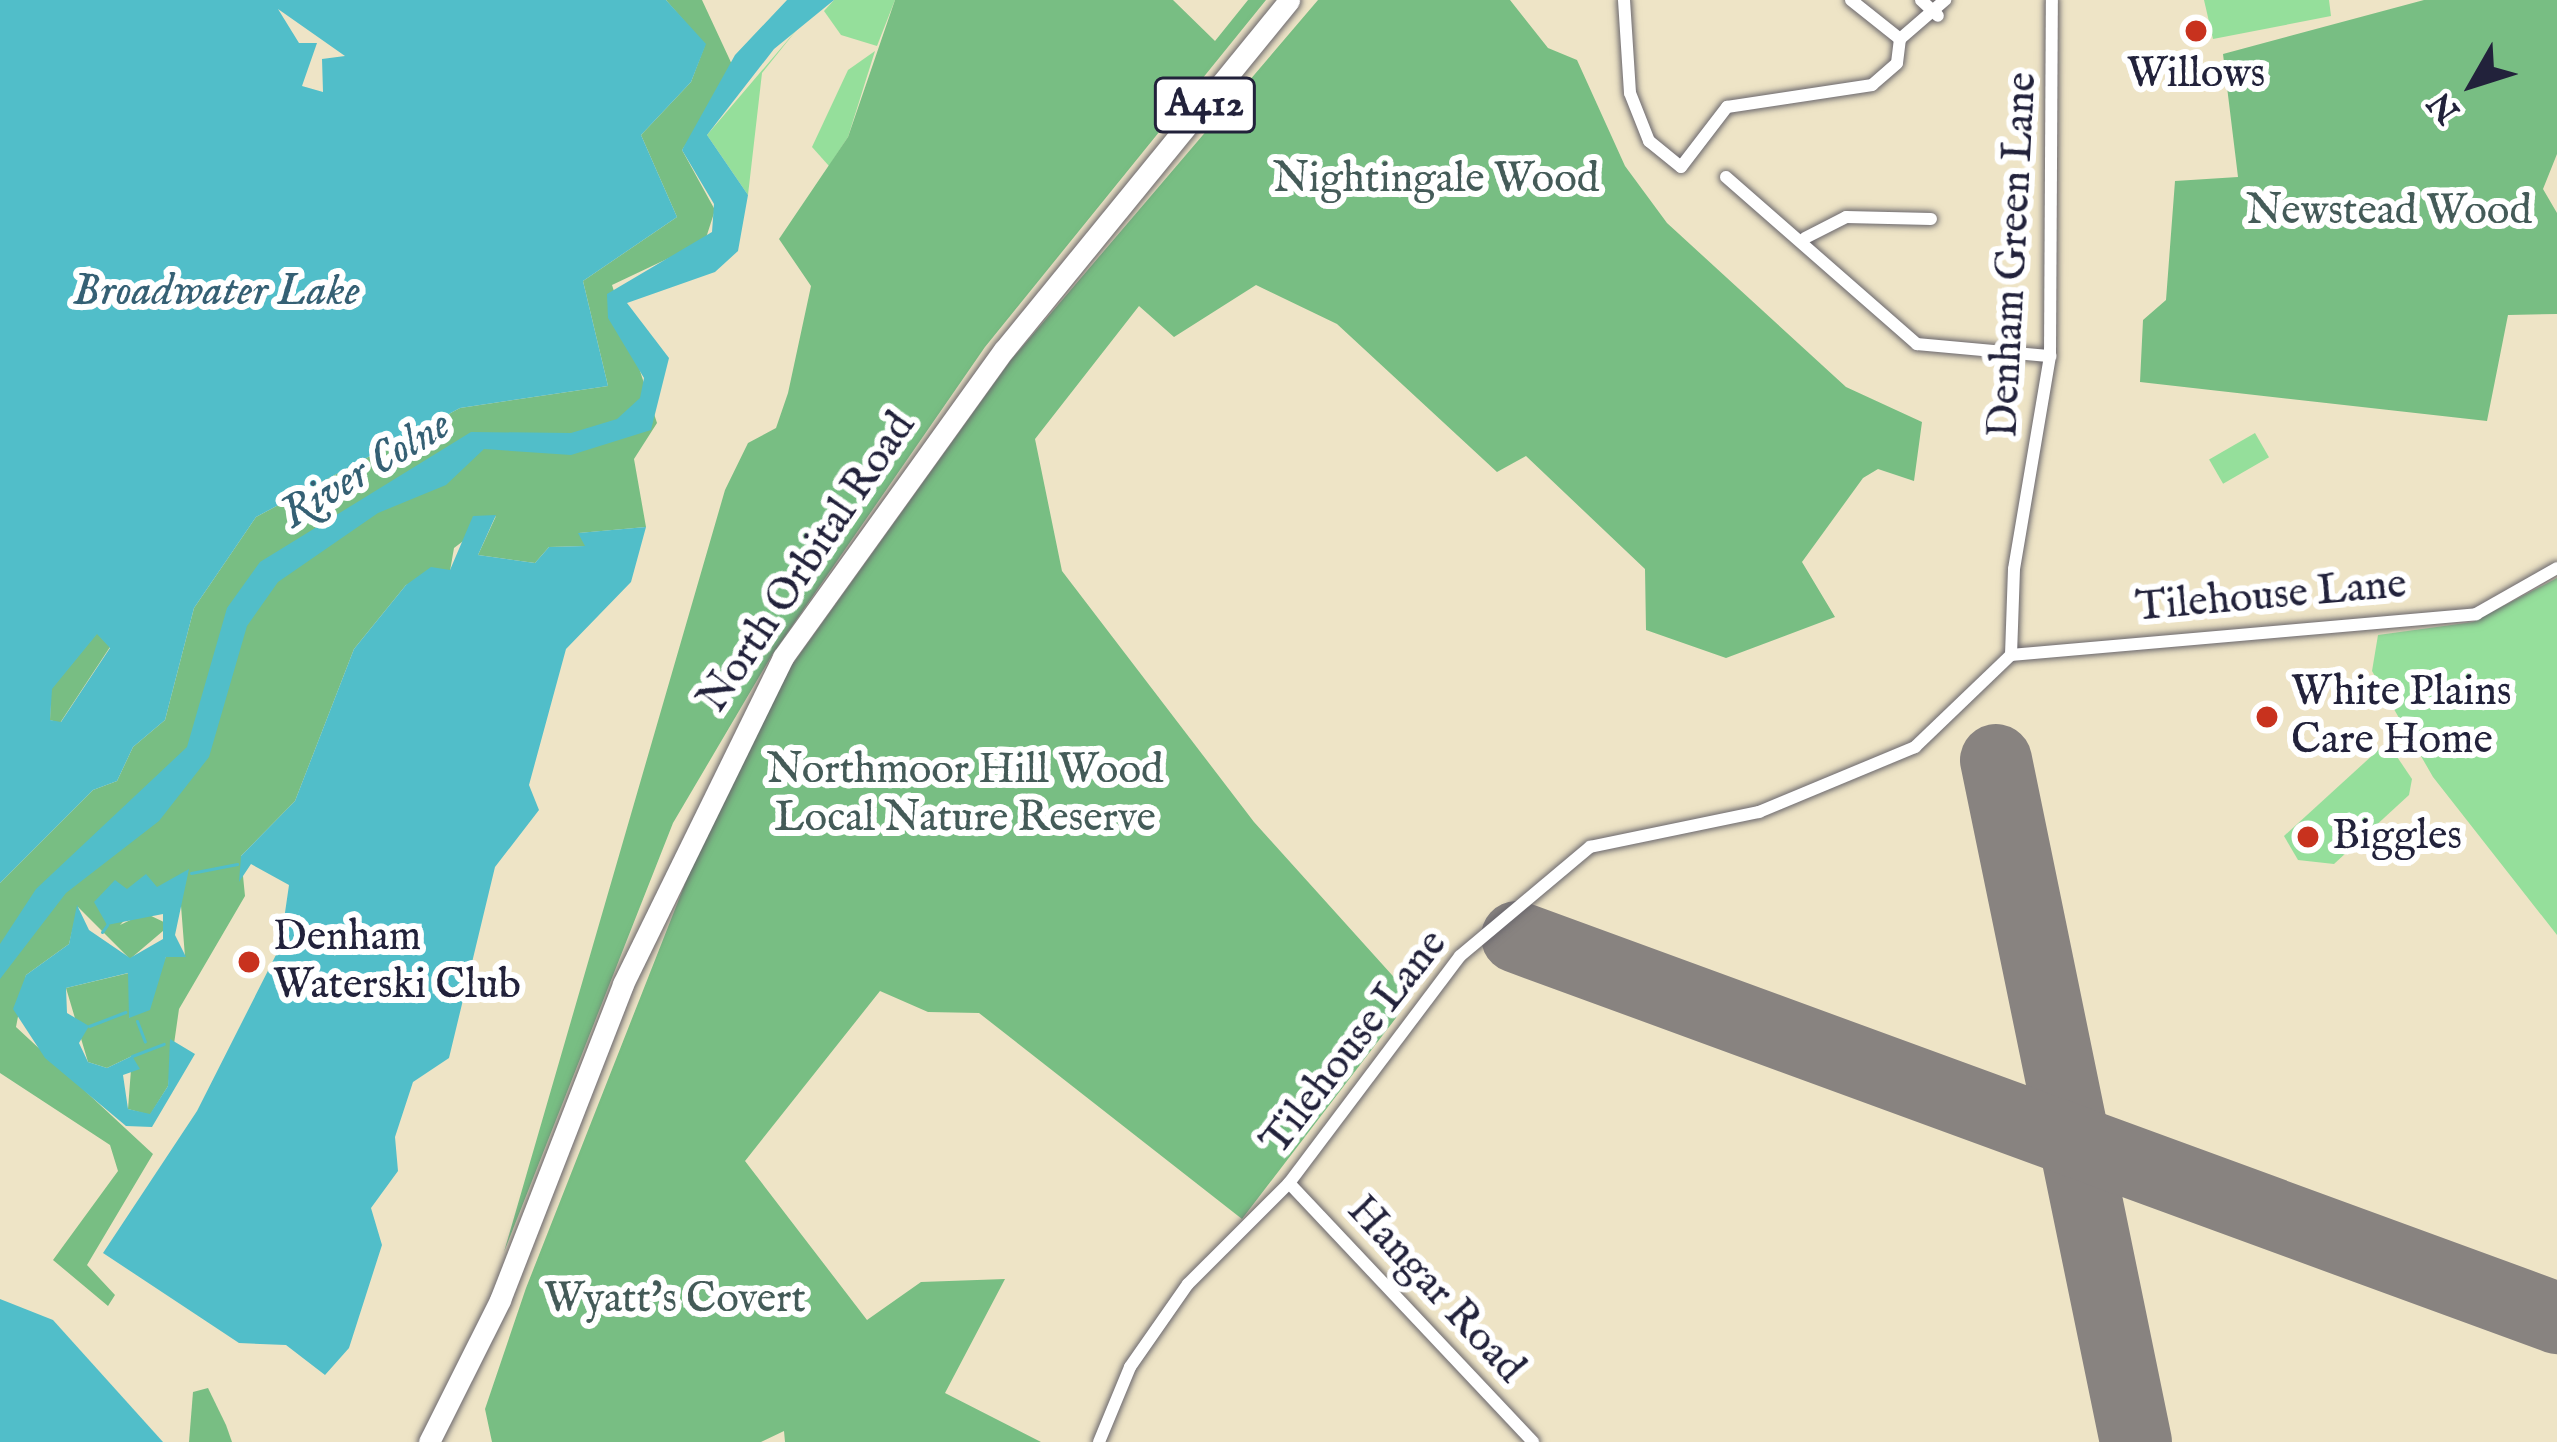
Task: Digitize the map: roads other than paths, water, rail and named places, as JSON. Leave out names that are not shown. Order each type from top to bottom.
[{"type":"main road","name":"North Orbital Road","points":[[429,1442],[498,1305],[623,984],[783,657],[1004,350],[1289,0]]},
{"type":"street","points":[[1624,0],[1630,93],[1649,141],[1681,167],[1727,107],[1872,86],[1897,62],[1900,39]]},
{"type":"street","points":[[1850,0],[1900,39]]},
{"type":"street","points":[[1921,0],[1938,16]]},
{"type":"street","points":[[1900,39],[1938,16],[1945,0]]},
{"type":"street","name":"Denham Green Lane","points":[[2011,655],[2014,569],[2050,356],[2052,0]]},
{"type":"street","points":[[1726,176],[1805,238],[1917,344],[2050,356]]},
{"type":"street","points":[[1805,238],[1846,217],[1931,220]]},
{"type":"street","name":"Tilehouse Lane","points":[[1099,1442],[1163,1315],[1289,1183],[1448,969],[1576,856],[1633,832],[1760,812],[1915,747],[2011,655],[2476,614],[2557,568]]},
{"type":"street","name":"Hangar Road","points":[[1289,1183],[1533,1442]]},
{"type":"water","name":"Broadwater Lake","points":[[0,0],[666,0],[706,44],[691,82],[641,135],[677,217],[583,281],[608,386],[460,408],[256,517],[194,608],[165,720],[133,747],[117,781],[93,790],[0,883]],"holes":[[[278,9],[345,56],[322,59],[323,92],[302,86],[317,43],[299,43]],[[97,634],[110,648],[61,722],[50,720],[52,689]]]},
{"type":"water","points":[[787,0],[834,0],[774,49],[707,135],[748,195],[738,251],[715,272],[627,303],[669,358],[651,430],[571,455],[484,449],[446,485],[378,513],[278,582],[247,626],[209,757],[159,821],[66,893],[0,979],[0,944],[36,889],[187,747],[227,608],[260,562],[471,432],[571,433],[617,419],[640,398],[644,378],[608,318],[607,294],[712,232],[714,204],[682,150],[735,55]]},
{"type":"water","points":[[496,515],[478,555],[535,563],[549,547],[585,546],[578,533],[646,527],[631,582],[566,649],[529,785],[539,810],[495,867],[449,1058],[413,1082],[395,1137],[398,1171],[371,1208],[382,1245],[349,1348],[325,1375],[286,1345],[239,1343],[103,1253],[197,1111],[280,947],[289,885],[251,864],[239,882],[241,856],[295,801],[354,649],[406,585],[431,567],[450,570],[473,516]]},
{"type":"water","points":[[189,869],[175,935],[186,957],[166,957],[150,1010],[129,1018],[128,973],[66,988],[67,1013],[89,1026],[79,1043],[88,1062],[107,1068],[132,1056],[140,1069],[123,1075],[128,1109],[150,1114],[168,1086],[170,1039],[195,1054],[152,1127],[126,1126],[45,1058],[13,1009],[26,975],[69,944],[77,905],[89,930],[130,958],[163,939],[163,914],[107,925],[94,902],[115,880],[127,889],[146,874],[157,887]]},
{"type":"water","points":[[0,1299],[53,1320],[163,1442],[0,1442]]},
{"type":"waterway","points":[[191,873],[237,864]]},
{"type":"waterway","points":[[102,932],[107,925]]},
{"type":"waterway","points":[[89,1026],[125,1012]]},
{"type":"waterway","points":[[137,1021],[145,1042]]},
{"type":"waterway","points":[[132,1056],[164,1044]]},
{"type":"place","name":"Willows","points":[[2196,31]]},
{"type":"place","name":"White Plains Care Home","points":[[2267,717]]},
{"type":"place","name":"Biggles","points":[[2308,837]]},
{"type":"place","name":"Denham Waterski Club","points":[[249,962]]},
{"type":"park label","name":"Nightingale Wood","points":[[1436,180]]},
{"type":"park label","name":"Newstead Wood","points":[[2389,212]]},
{"type":"park label","name":"Northmoor Hill Wood Local Nature Reserve","points":[[965,795]]},
{"type":"park label","name":"Wyatt's Covert","points":[[675,1300]]},
{"type":"water label","name":"River Colne","points":[[366,470]]}]
